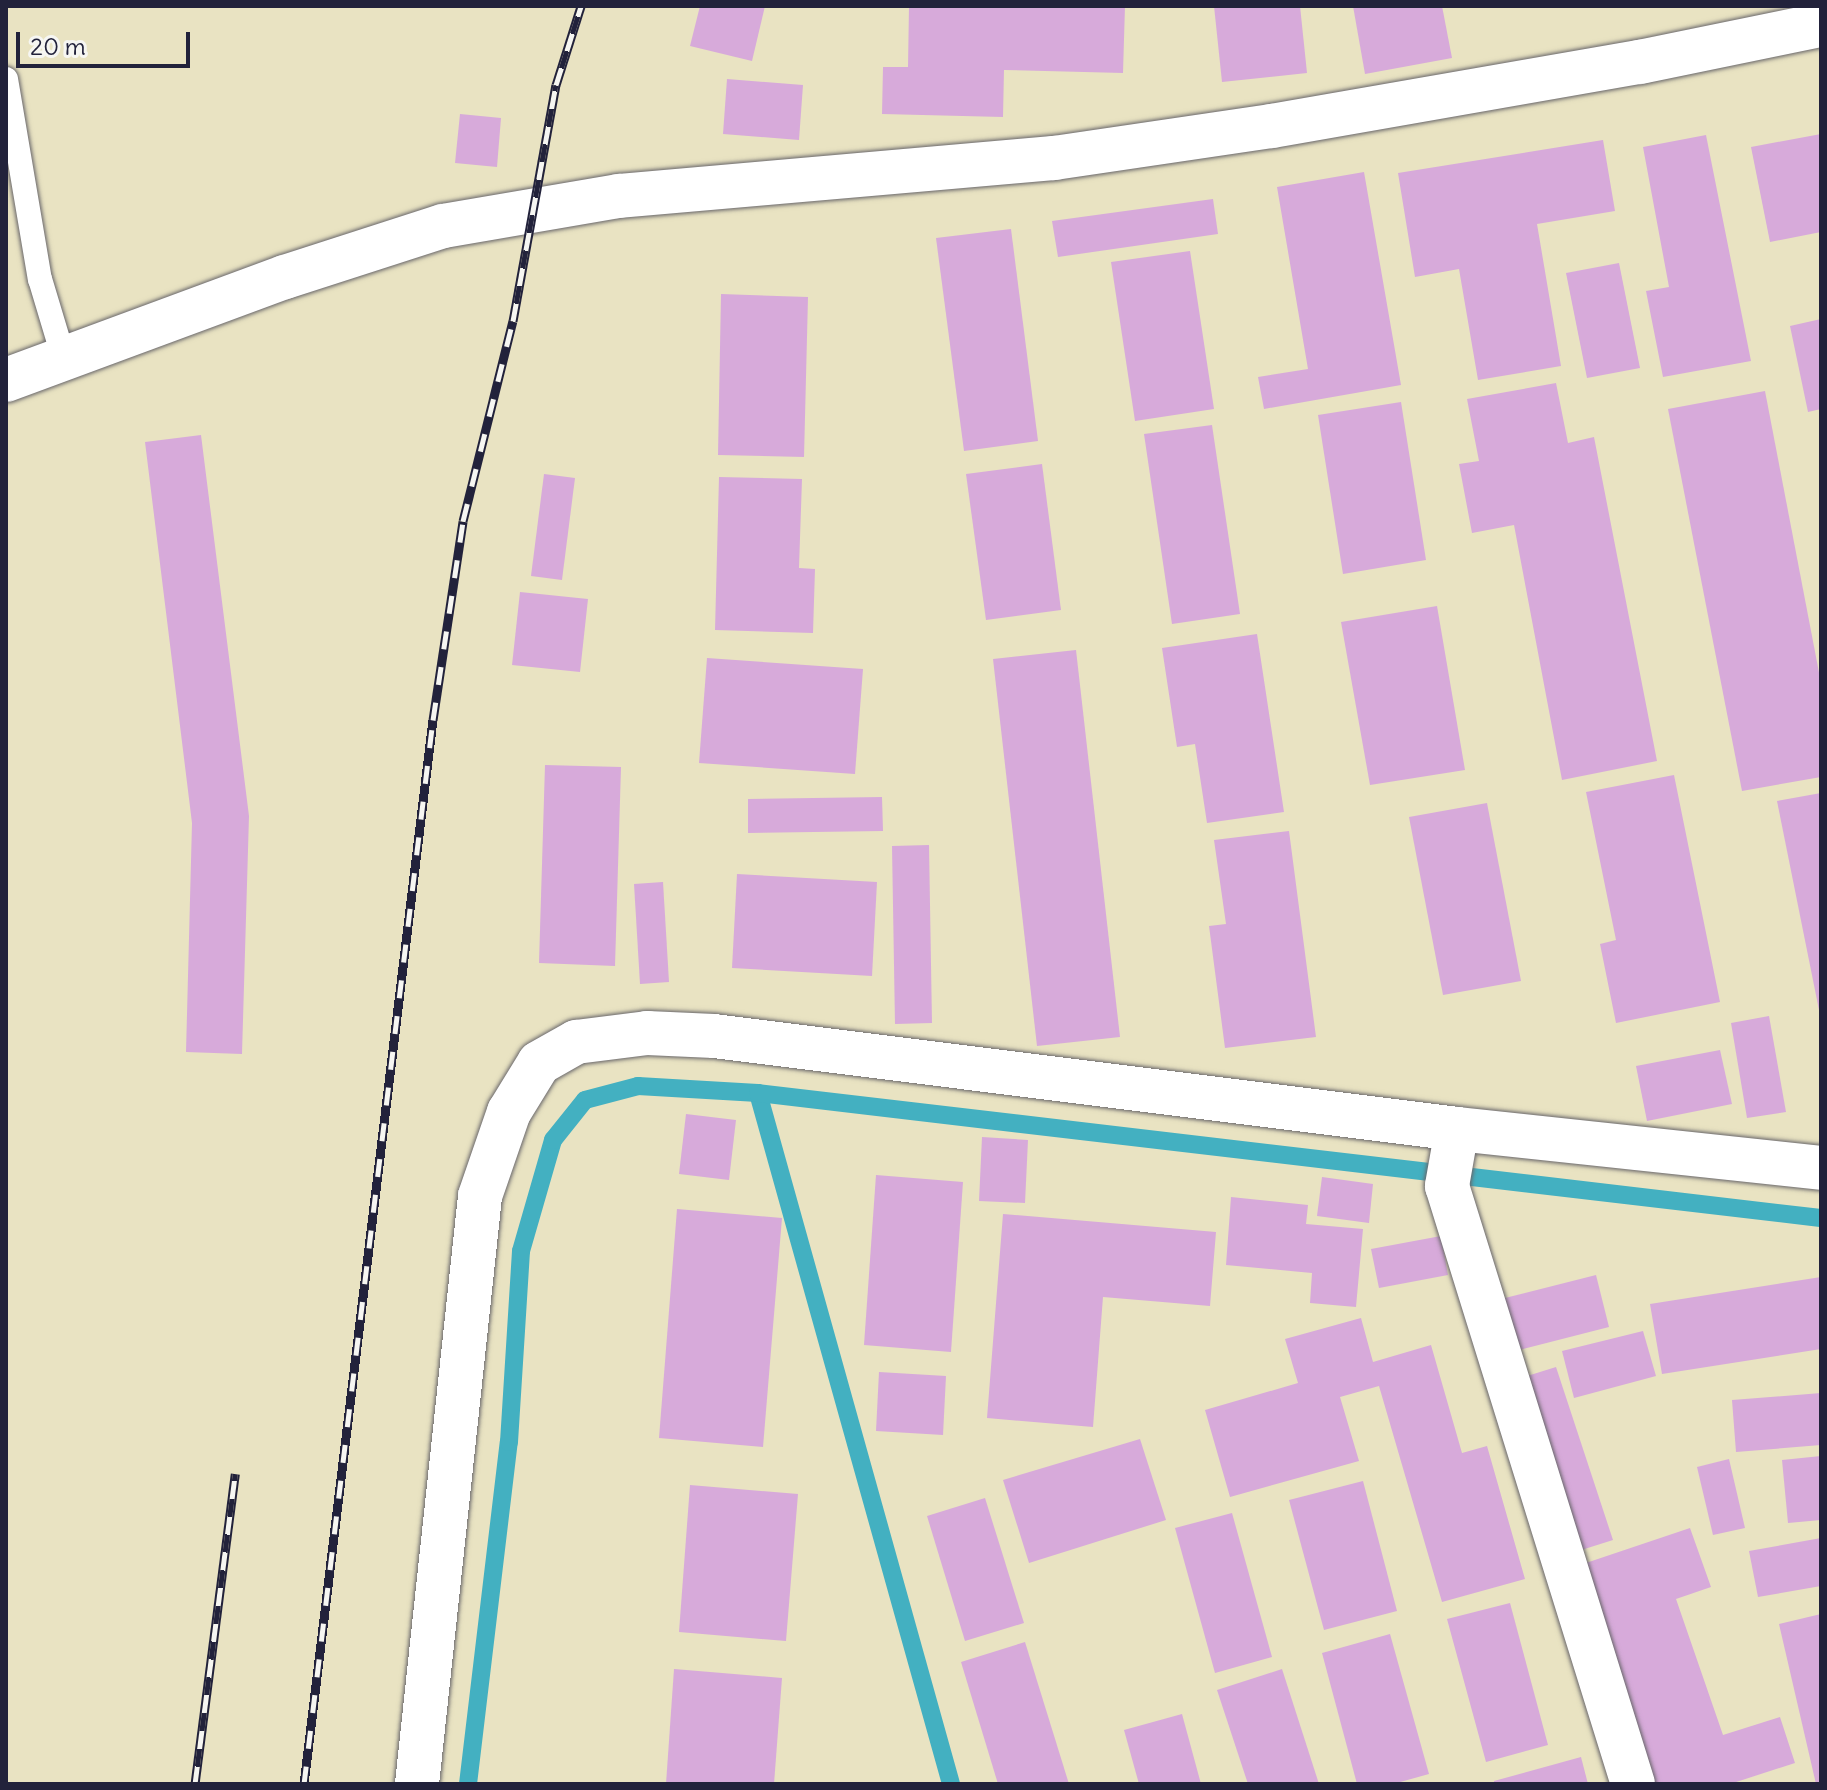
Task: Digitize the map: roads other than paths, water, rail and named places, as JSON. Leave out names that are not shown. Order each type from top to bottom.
[{"type":"street","points":[[6,380],[285,277],[443,226],[619,196],[1054,158],[1272,126],[1640,62],[1821,25]]},
{"type":"street","points":[[417,1784],[480,1196],[509,1112],[539,1063],[576,1042],[647,1033],[714,1036],[1457,1129],[1821,1168]]},
{"type":"street","points":[[1457,1129],[1447,1186],[1633,1784]]},
{"type":"lane","points":[[6,79],[40,279],[64,359]]},
{"type":"waterway","points":[[468,1784],[509,1442],[521,1251],[553,1140],[585,1100],[638,1086],[758,1093],[1821,1218]]},
{"type":"waterway","points":[[758,1093],[951,1784]]},
{"type":"railway","points":[[304,1784],[433,720],[463,521],[513,321],[556,85],[581,6]]},
{"type":"railway","points":[[195,1784],[235,1474]]}]
